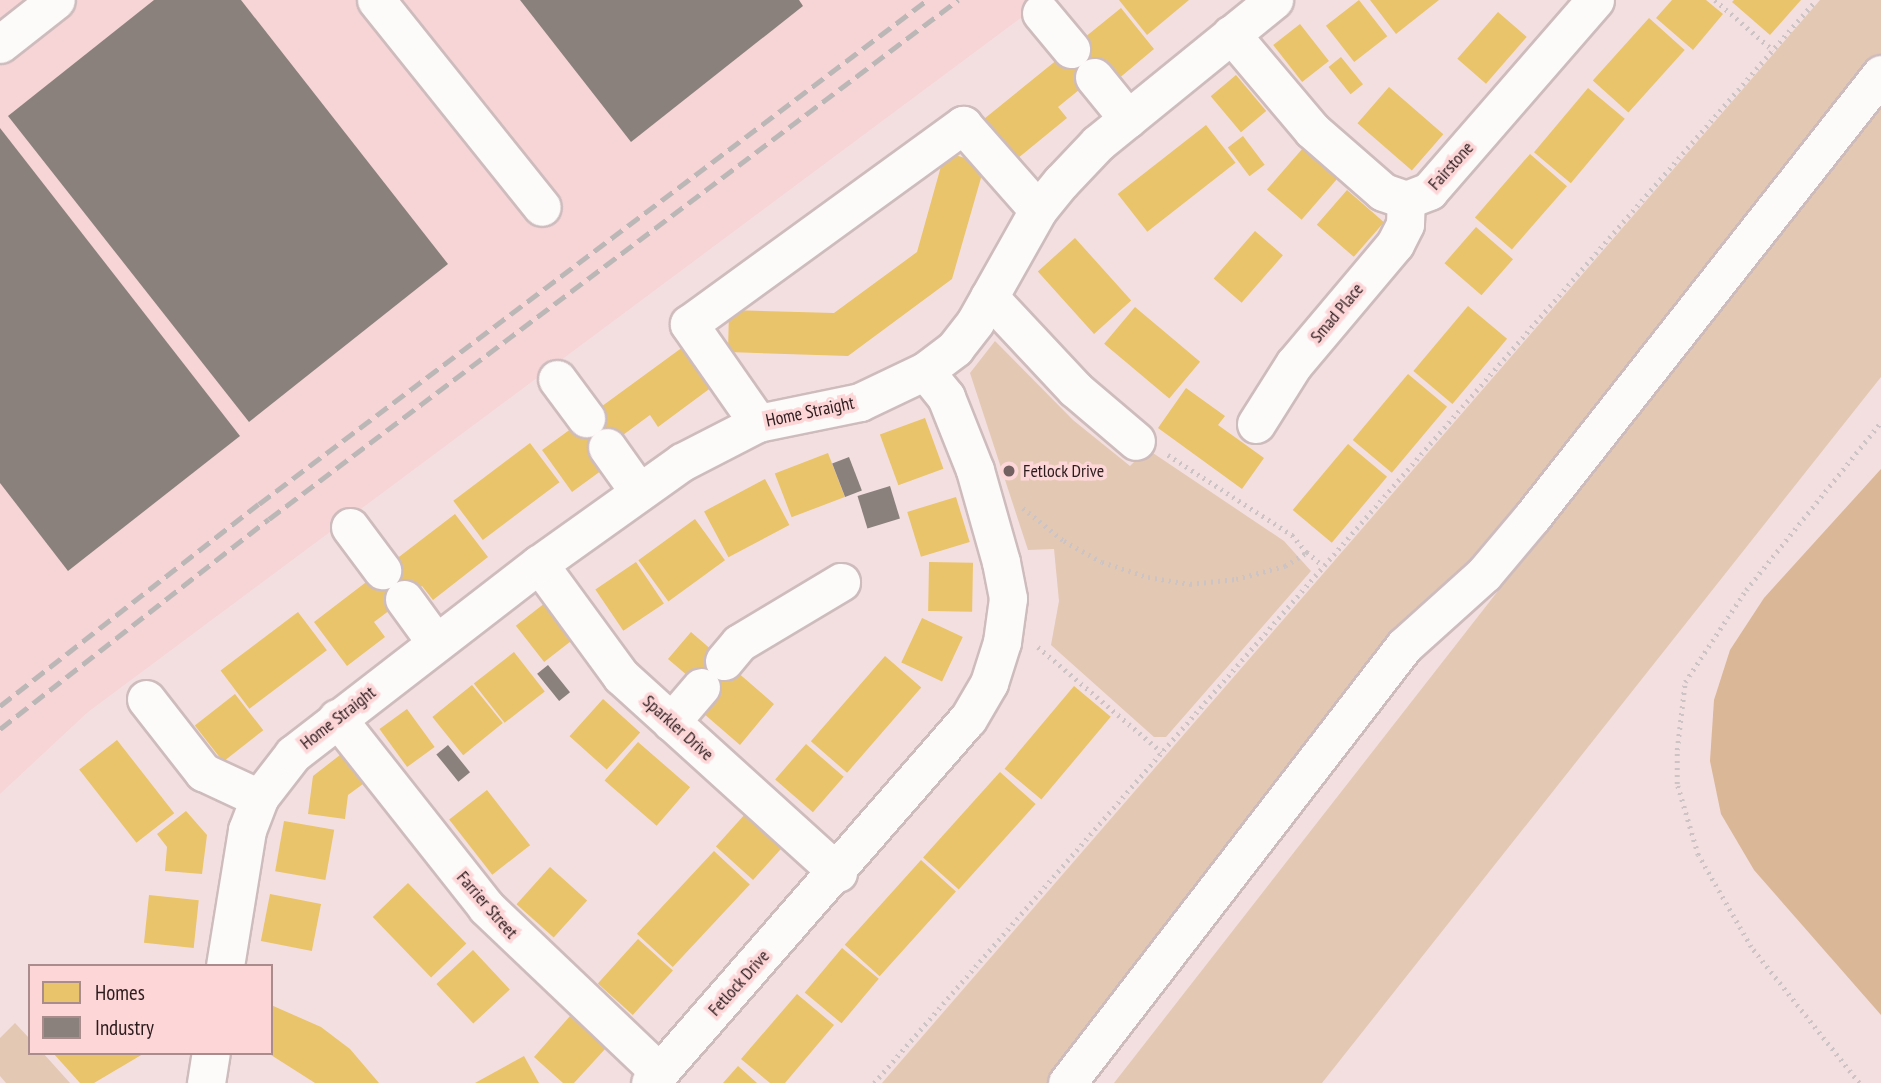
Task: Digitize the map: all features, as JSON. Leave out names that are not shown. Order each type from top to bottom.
[{"type":"street","points":[[0,44],[56,0]]},
{"type":"street","points":[[376,0],[542,207]]},
{"type":"street","name":"Home Straight","points":[[225,964],[247,830],[259,798],[293,754],[539,564],[639,492],[715,442],[758,423],[860,402],[925,372],[955,348],[989,297],[1038,210],[1098,143],[1274,0]]},
{"type":"street","name":"Fairstone","points":[[1406,200],[1429,191],[1595,0]]},
{"type":"street","points":[[1041,13],[1071,49]]},
{"type":"street","points":[[1231,34],[1312,130],[1383,192],[1406,200]]},
{"type":"street","points":[[1068,1083],[1404,646],[1484,574],[1532,517],[1881,74]]},
{"type":"street","points":[[1094,77],[1128,119]]},
{"type":"street","points":[[758,423],[689,324],[963,125],[1038,210]]},
{"type":"street","name":"Smad Place","points":[[1256,424],[1294,364],[1395,244],[1405,224],[1406,200]]},
{"type":"street","points":[[989,297],[1075,389],[1136,441]]},
{"type":"street","name":"Fetlock Drive","points":[[665,1076],[968,719],[989,683],[1008,598],[1001,562],[975,470],[946,397],[925,372]]},
{"type":"street","points":[[557,379],[639,492]]},
{"type":"street","points":[[351,527],[382,570]]},
{"type":"street","name":"Sparkler Drive","points":[[539,564],[621,677],[838,873]]},
{"type":"street","points":[[671,722],[739,643],[841,582]]},
{"type":"street","points":[[404,599],[436,643]]},
{"type":"street","points":[[146,699],[203,772],[259,798]]},
{"type":"street","name":"Farrier Street","points":[[337,718],[486,907],[665,1076]]},
{"type":"street","points":[[206,1083],[211,1055]]},
{"type":"path","points":[[1715,0],[1773,50]]},
{"type":"path","points":[[874,1083],[1816,0]]},
{"type":"path","points":[[1859,1083],[1751,947],[1699,855],[1677,784],[1677,750],[1685,682],[1746,590],[1881,422]]},
{"type":"path","points":[[1136,441],[1150,443],[1292,535],[1323,566]]},
{"type":"path","points":[[1020,506],[1063,541],[1102,562],[1180,583],[1248,576],[1286,566],[1307,552]]},
{"type":"path","points":[[1005,619],[1162,752]]},
{"type":"shaded area","points":[[0,0],[1045,0],[88,712],[0,794]]},
{"type":"shaded area","points":[[1820,0],[1881,0],[1881,64],[1058,1083],[882,1083]]},
{"type":"shaded area","points":[[1881,100],[1881,377],[1322,1083],[1114,1083]]},
{"type":"shaded area","points":[[995,341],[1073,420],[1130,466],[1147,449],[1284,541],[1311,571],[1166,737],[1154,737],[1051,645],[1059,601],[1054,549],[1028,550],[970,373]]},
{"type":"shaded area","points":[[1881,469],[1881,1015],[1754,870],[1721,814],[1710,761],[1714,700],[1730,650],[1764,598]]},
{"type":"shaded area","points":[[15,1023],[28,1037],[28,1055],[45,1055],[70,1083],[6,1083],[0,1076],[0,1038]]},
{"type":"building: Homes","points":[[1119,0],[1189,0],[1147,35]]},
{"type":"building: Homes","points":[[1359,0],[1387,36],[1354,62],[1326,26]]},
{"type":"building: Homes","points":[[1370,0],[1439,0],[1396,34]]},
{"type":"building: Homes","points":[[1672,0],[1706,0],[1723,14],[1693,50],[1656,18]]},
{"type":"building: Homes","points":[[1734,0],[1801,0],[1770,35],[1732,2]]},
{"type":"building: Homes","points":[[1121,8],[1154,49],[1117,80],[1106,68],[1058,107],[1067,118],[1012,163],[979,123]]},
{"type":"building: Homes","points":[[1498,12],[1527,37],[1486,84],[1457,59]]},
{"type":"building: Homes","points":[[1649,18],[1685,50],[1628,113],[1593,80]]},
{"type":"building: Homes","points":[[1300,24],[1329,61],[1302,82],[1273,45]]},
{"type":"building: Homes","points":[[1341,57],[1363,84],[1351,94],[1329,67]]},
{"type":"building: Homes","points":[[1236,75],[1266,111],[1241,132],[1211,96]]},
{"type":"building: Homes","points":[[1389,87],[1443,134],[1412,170],[1358,123]]},
{"type":"building: Homes","points":[[1588,88],[1625,119],[1571,183],[1534,152]]},
{"type":"building: Homes","points":[[1206,125],[1236,163],[1147,232],[1118,194]]},
{"type":"building: Homes","points":[[1243,136],[1265,165],[1249,176],[1228,147]]},
{"type":"building: Homes","points":[[1303,148],[1338,178],[1302,220],[1267,190]]},
{"type":"building: Homes","points":[[945,152],[985,164],[952,279],[848,356],[728,352],[729,310],[834,313],[917,252]]},
{"type":"building: Homes","points":[[1530,154],[1567,186],[1512,250],[1475,217]]},
{"type":"building: Homes","points":[[1347,190],[1384,222],[1354,257],[1317,225]]},
{"type":"building: Homes","points":[[1476,227],[1513,259],[1481,295],[1445,263]]},
{"type":"building: Homes","points":[[1255,231],[1283,255],[1242,303],[1214,279]]},
{"type":"building: Homes","points":[[1075,238],[1131,300],[1094,334],[1038,271]]},
{"type":"building: Homes","points":[[1468,306],[1507,339],[1452,404],[1413,371]]},
{"type":"building: Homes","points":[[1135,307],[1200,362],[1169,398],[1104,344]]},
{"type":"building: Homes","points":[[687,344],[716,384],[658,427],[650,415],[600,452],[609,465],[572,492],[542,450]]},
{"type":"building: Homes","points":[[1408,374],[1447,407],[1392,473],[1353,440]]},
{"type":"building: Homes","points":[[1186,388],[1225,416],[1218,425],[1264,458],[1242,489],[1158,428]]},
{"type":"building: Homes","points":[[925,418],[943,469],[898,485],[880,434]]},
{"type":"building: Homes","points":[[530,443],[559,482],[483,540],[453,501]]},
{"type":"building: Homes","points":[[1348,444],[1387,477],[1332,543],[1293,510]]},
{"type":"building: Homes","points":[[828,453],[845,497],[792,517],[775,473]]},
{"type":"building: Homes","points":[[765,479],[789,525],[728,557],[704,511]]},
{"type":"building: Homes","points":[[956,497],[970,542],[921,557],[907,512]]},
{"type":"building: Homes","points":[[455,514],[488,557],[433,600],[422,586],[374,622],[385,637],[347,666],[314,622]]},
{"type":"building: Homes","points":[[695,519],[725,560],[668,601],[638,560]]},
{"type":"building: Homes","points":[[636,562],[664,603],[623,631],[595,589]]},
{"type":"building: Homes","points":[[929,562],[973,563],[972,612],[928,611]]},
{"type":"building: Homes","points":[[545,603],[573,639],[544,662],[516,626]]},
{"type":"building: Homes","points":[[298,612],[327,650],[249,709],[221,670]]},
{"type":"building: Homes","points":[[922,618],[963,637],[942,681],[901,662]]},
{"type":"building: Homes","points":[[691,632],[774,704],[740,745],[703,713],[715,699],[668,659]]},
{"type":"building: Homes","points":[[514,652],[545,691],[505,723],[474,683]]},
{"type":"building: Homes","points":[[885,656],[921,687],[847,773],[811,741]]},
{"type":"building: Homes","points":[[472,685],[503,723],[463,755],[432,717]]},
{"type":"building: Homes","points":[[1074,686],[1111,717],[1041,800],[1005,769]]},
{"type":"building: Homes","points":[[235,694],[263,730],[223,762],[195,725]]},
{"type":"building: Homes","points":[[603,699],[640,732],[607,770],[570,736]]},
{"type":"building: Homes","points":[[407,709],[435,747],[407,767],[379,729]]},
{"type":"building: Homes","points":[[117,740],[174,813],[136,843],[79,770]]},
{"type":"building: Homes","points":[[638,742],[690,787],[657,826],[605,780]]},
{"type":"building: Homes","points":[[806,744],[844,777],[813,812],[775,779]]},
{"type":"building: Homes","points":[[340,755],[363,784],[348,795],[345,819],[308,814],[313,776]]},
{"type":"building: Homes","points":[[1000,772],[1036,804],[959,890],[923,857]]},
{"type":"building: Homes","points":[[487,790],[530,845],[492,875],[449,820]]},
{"type":"building: Homes","points":[[186,811],[207,835],[202,874],[165,871],[167,847],[157,834]]},
{"type":"building: Homes","points":[[746,813],[783,846],[753,880],[716,846]]},
{"type":"building: Homes","points":[[284,821],[334,830],[325,880],[275,871]]},
{"type":"building: Homes","points":[[714,851],[750,884],[673,967],[637,934]]},
{"type":"building: Homes","points":[[921,860],[956,891],[880,976],[845,945]]},
{"type":"building: Homes","points":[[550,867],[587,900],[554,938],[517,904]]},
{"type":"building: Homes","points":[[408,883],[466,943],[431,977],[373,917]]},
{"type":"building: Homes","points":[[270,894],[321,904],[312,951],[261,941]]},
{"type":"building: Homes","points":[[149,895],[199,900],[194,948],[144,943]]},
{"type":"building: Homes","points":[[638,939],[673,970],[633,1015],[598,984]]},
{"type":"building: Homes","points":[[842,948],[879,979],[841,1023],[805,992]]},
{"type":"building: Homes","points":[[473,950],[510,989],[473,1024],[436,984]]},
{"type":"building: Homes","points":[[797,994],[834,1025],[785,1083],[770,1083],[741,1059]]},
{"type":"building: Homes","points":[[273,1006],[321,1027],[350,1049],[379,1083],[315,1083],[271,1055]]},
{"type":"building: Homes","points":[[570,1016],[606,1048],[574,1083],[563,1083],[534,1057]]},
{"type":"building: Homes","points":[[55,1055],[141,1055],[94,1083],[80,1083]]},
{"type":"building: Homes","points":[[524,1056],[539,1083],[475,1083],[504,1067]]},
{"type":"building: Homes","points":[[738,1066],[757,1083],[723,1083]]},
{"type":"building: Industry","points":[[154,0],[241,0],[448,264],[249,422],[8,116]]},
{"type":"building: Industry","points":[[520,0],[799,0],[803,6],[631,142]]},
{"type":"building: Industry","points":[[0,128],[240,436],[68,571],[0,483]]},
{"type":"building: Industry","points":[[849,457],[862,491],[845,497],[832,463]]},
{"type":"building: Industry","points":[[890,486],[900,519],[867,528],[857,496]]},
{"type":"building: Industry","points":[[548,665],[570,692],[559,701],[537,674]]},
{"type":"building: Industry","points":[[448,745],[470,772],[458,782],[436,754]]},
{"type":"railway","points":[[0,706],[259,504],[927,0]]},
{"type":"railway","points":[[0,729],[269,519],[958,0]]},
{"type":"place","name":"Fetlock Drive","points":[[1009,471]]}]
